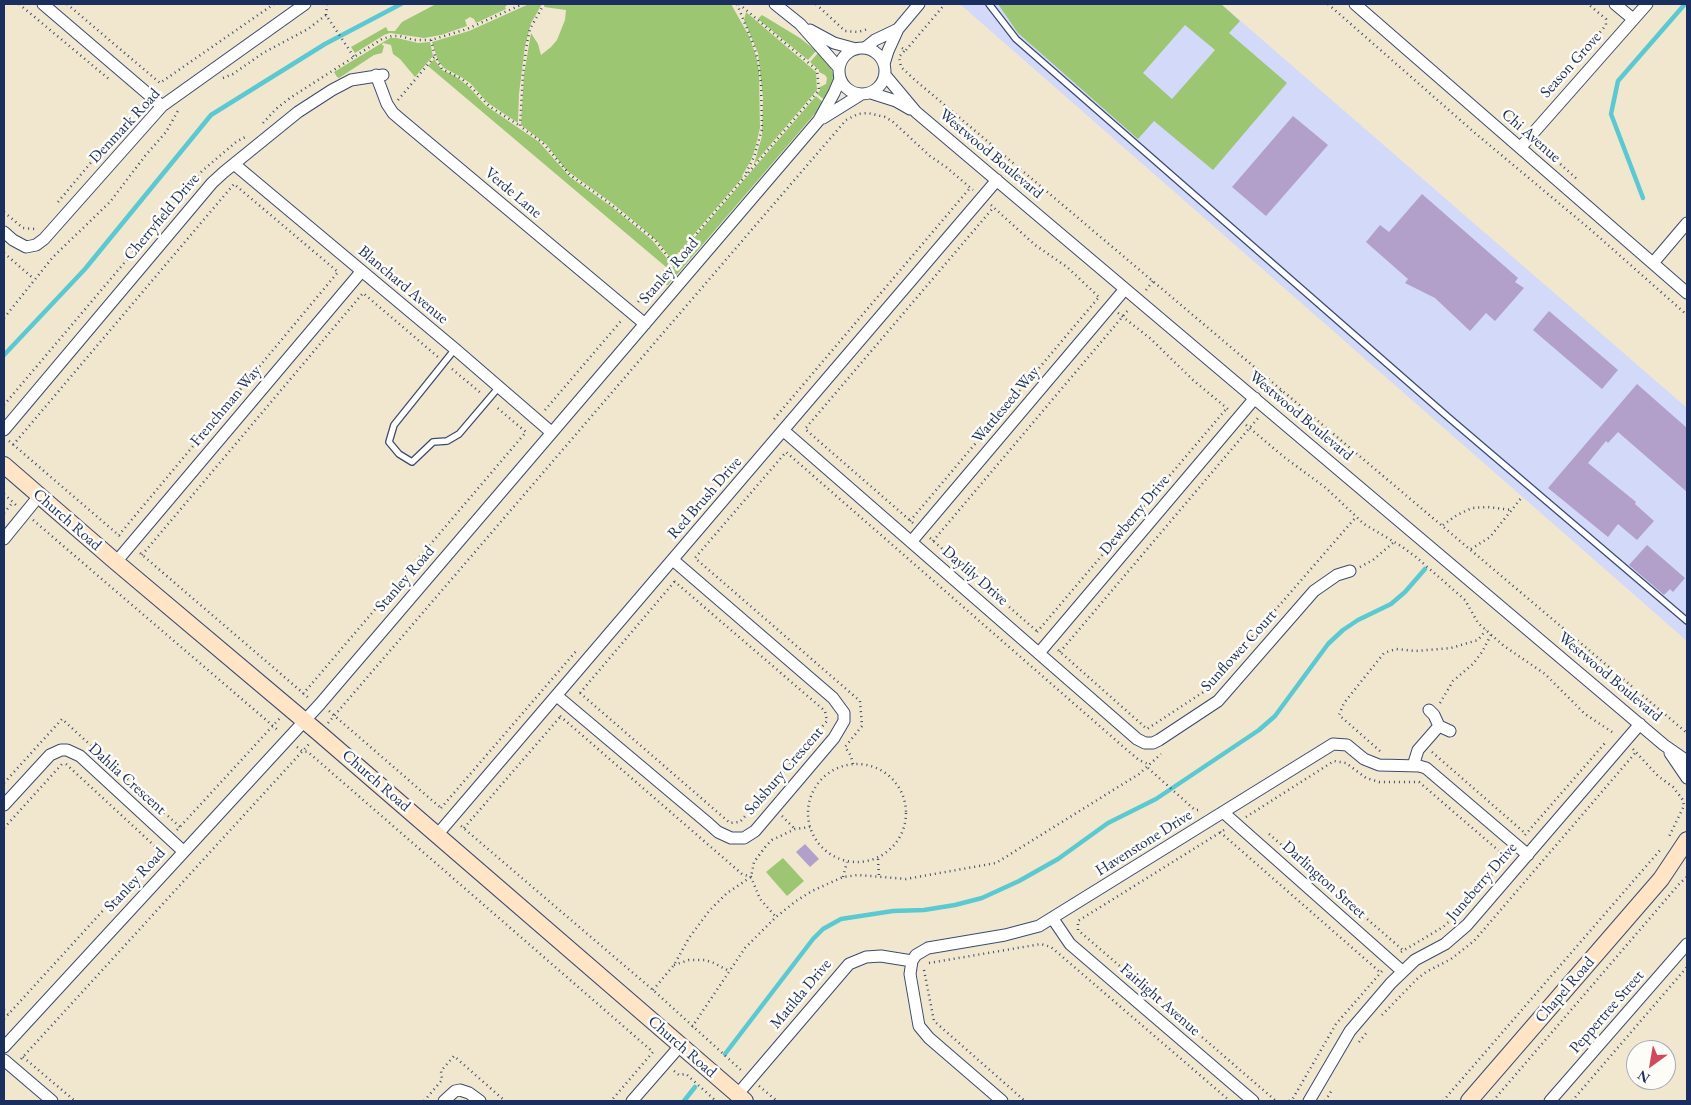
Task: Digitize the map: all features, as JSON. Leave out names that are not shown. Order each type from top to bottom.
[{"type":"main road","name":"Church Road","points":[[4,465],[319,733],[741,1098]]},
{"type":"main road","name":"Chapel Road","points":[[1469,1101],[1660,879],[1687,840]]},
{"type":"main road","name":"Chapel Road","points":[[1660,879],[1687,856]]},
{"type":"street","points":[[44,4],[162,106]]},
{"type":"street","name":"Denmark Road","points":[[4,232],[26,247],[36,246],[44,240],[162,106],[305,4]]},
{"type":"street","points":[[775,4],[800,24],[827,40],[877,53],[884,70]]},
{"type":"street","points":[[839,73],[844,56],[893,34],[919,4]]},
{"type":"street","name":"Chi Avenue","points":[[1354,4],[1687,292]]},
{"type":"street","points":[[1615,4],[1633,20]]},
{"type":"street","name":"Season Grove","points":[[1520,148],[1647,4]]},
{"type":"street","points":[[800,24],[839,73],[848,90],[866,94],[882,82],[893,34]]},
{"type":"street","name":"Westwood Boulevard","points":[[884,70],[916,112]]},
{"type":"street","name":"Stanley Road","points":[[6,1040],[320,704],[819,120],[834,94],[839,73]]},
{"type":"street","name":"Verde Lane","points":[[380,75],[388,104],[400,120],[645,324]]},
{"type":"street","name":"Cherryfield Drive","points":[[4,430],[212,183],[298,112],[332,90],[351,80],[380,75]]},
{"type":"street","name":"Stanley Road","points":[[819,120],[866,94]]},
{"type":"street","name":"Westwood Boulevard","points":[[866,94],[896,101],[916,112],[1664,745],[1687,761]]},
{"type":"street","name":"Blanchard Avenue","points":[[234,164],[552,432]]},
{"type":"street","name":"Red Brush Drive","points":[[437,835],[996,180]]},
{"type":"street","points":[[1653,263],[1687,224]]},
{"type":"street","name":"Frenchman Way","points":[[116,562],[361,272]]},
{"type":"street","name":"Wattleseed Way","points":[[911,542],[1125,289]]},
{"type":"street","name":"Dewberry Drive","points":[[1039,654],[1255,398]]},
{"type":"street","name":"Daylily Drive","points":[[784,430],[1137,739],[1145,743]]},
{"type":"street","points":[[4,539],[40,496]]},
{"type":"street","name":"Solsbury Crescent","points":[[557,696],[725,836],[738,839],[744,838],[755,831],[834,738],[844,721],[844,713],[833,698],[673,560]]},
{"type":"street","name":"Sunflower Court","points":[[1145,743],[1159,740],[1218,702],[1314,591],[1337,575],[1350,572]]},
{"type":"street","points":[[1413,766],[1415,757],[1424,744],[1444,728],[1432,712]]},
{"type":"street","name":"Juneberry Drive","points":[[1309,1101],[1350,1031],[1402,971],[1415,960],[1445,944],[1467,925],[1640,724]]},
{"type":"street","name":"Havenstone Drive","points":[[912,961],[916,955],[928,948],[1026,931],[1053,919],[1333,744],[1347,745],[1364,759],[1378,765],[1426,768],[1528,855]]},
{"type":"street","name":"Westwood Boulevard","points":[[1664,745],[1687,778]]},
{"type":"street","name":"Dahlia Crescent","points":[[4,805],[50,755],[61,750],[67,750],[80,756],[183,851]]},
{"type":"street","name":"Darlington Street","points":[[1224,813],[1402,971]]},
{"type":"street","name":"Fairlight Avenue","points":[[1053,919],[1077,950],[1253,1101]]},
{"type":"street","name":"Peppertree Street","points":[[1550,1101],[1687,944]]},
{"type":"street","name":"Matilda Drive","points":[[741,1098],[752,1079],[848,964],[866,957],[881,956],[912,961]]},
{"type":"street","points":[[912,961],[910,974],[919,1026],[929,1038],[1002,1101]]},
{"type":"street","points":[[632,1101],[680,1046]]},
{"type":"street","points":[[4,1060],[52,1101]]},
{"type":"street","points":[[444,1101],[455,1091],[460,1090],[469,1092],[480,1101]]},
{"type":"lane","points":[[989,4],[1016,39],[1448,417],[1687,621]]},
{"type":"lane","points":[[455,349],[394,425],[389,442],[399,454],[412,462],[433,442],[447,440],[459,434],[499,387]]},
{"type":"path","points":[[19,4],[117,86]]},
{"type":"path","points":[[67,4],[160,83],[274,4]]},
{"type":"path","points":[[216,80],[233,74],[263,52],[308,29],[326,15],[328,4]]},
{"type":"path","points":[[290,98],[382,39],[400,36],[431,40],[467,29],[523,4]]},
{"type":"path","points":[[520,126],[521,87],[527,43],[530,29],[544,4]]},
{"type":"path","points":[[738,4],[758,61],[762,101],[762,129],[754,157],[745,176]]},
{"type":"path","points":[[537,420],[819,90],[817,70],[738,4]]},
{"type":"path","points":[[816,4],[845,30],[858,32],[877,24],[893,34],[905,50]]},
{"type":"path","points":[[945,4],[900,57],[901,67],[1687,733]]},
{"type":"path","points":[[1328,4],[1687,315]]},
{"type":"path","points":[[1545,98],[1606,25],[1606,19],[1588,4]]},
{"type":"path","points":[[326,15],[354,56]]},
{"type":"path","points":[[431,40],[435,56],[442,69],[462,79],[489,106],[543,143],[570,175],[618,209],[655,240],[672,262]]},
{"type":"path","points":[[388,104],[396,102],[435,56]]},
{"type":"path","points":[[54,207],[139,104],[132,98]]},
{"type":"path","points":[[4,318],[34,279],[67,243],[96,218],[110,202],[166,132],[183,104]]},
{"type":"path","points":[[13,1068],[335,716],[846,120],[858,114],[877,114],[892,121],[930,156],[946,167],[1035,245],[1067,267],[1110,307],[1151,339],[1193,380],[1284,457],[1326,488],[1364,524],[1416,557],[1465,600],[1478,624],[1545,674],[1585,714],[1625,742],[1658,776],[1673,787],[1683,800],[1684,806],[1665,845],[1443,1101]]},
{"type":"path","points":[[13,444],[234,184],[338,272],[118,535]]},
{"type":"path","points":[[773,421],[970,188]]},
{"type":"path","points":[[994,208],[805,429],[1147,729],[1205,691],[1356,517]]},
{"type":"path","points":[[4,212],[23,228],[36,229]]},
{"type":"path","points":[[4,253],[34,279]]},
{"type":"path","points":[[933,541],[1153,281]]},
{"type":"path","points":[[142,555],[363,293],[489,400],[526,432],[303,694]]},
{"type":"path","points":[[910,521],[1099,297]]},
{"type":"path","points":[[1060,652],[1282,390]]},
{"type":"path","points":[[1037,632],[1227,408]]},
{"type":"path","points":[[4,436],[303,694],[335,716],[653,990],[692,1027],[777,1101]]},
{"type":"path","points":[[464,828],[786,452],[1127,750],[1139,760],[1150,765]]},
{"type":"path","points":[[4,494],[302,751],[308,752],[652,1052],[679,1074],[686,1074],[716,1101]]},
{"type":"path","points":[[1471,549],[1490,536],[1522,497]]},
{"type":"path","points":[[4,513],[13,502]]},
{"type":"path","points":[[1443,526],[1457,515],[1472,508],[1488,507],[1512,510]]},
{"type":"path","points":[[1350,572],[1373,560],[1394,542]]},
{"type":"path","points":[[695,558],[860,701],[862,726],[844,747],[851,756],[853,764]]},
{"type":"path","points":[[580,693],[730,822],[740,822],[826,721],[825,710],[674,581]]},
{"type":"path","points":[[1382,752],[1339,715],[1344,703],[1384,652],[1396,649],[1416,651],[1451,648],[1478,640],[1486,630]]},
{"type":"path","points":[[1432,712],[1453,681],[1473,664],[1491,635]]},
{"type":"path","points":[[441,808],[579,647]]},
{"type":"path","points":[[4,1019],[274,726],[288,707]]},
{"type":"path","points":[[560,716],[742,874],[751,877]]},
{"type":"path","points":[[1289,1101],[1292,1100],[1336,1024],[1390,961],[1403,950],[1432,934],[1454,917],[1614,733]]},
{"type":"path","points":[[1424,744],[1526,834]]},
{"type":"path","points":[[692,1027],[745,948],[776,917],[804,896],[843,877],[858,875],[906,879],[996,862],[1147,768],[1162,753]]},
{"type":"path","points":[[1276,1101],[1078,930],[1078,921],[1334,761],[1346,763],[1366,778],[1379,782],[1420,782],[1506,857]]},
{"type":"path","points":[[4,828],[64,762],[159,850]]},
{"type":"path","points":[[853,764],[868,765],[882,771],[894,781],[902,794],[906,808],[906,824],[900,838],[891,850],[878,858],[863,862],[847,862],[834,857],[823,849],[815,839],[810,827],[808,812],[810,798],[816,785],[826,775],[839,768],[853,764]]},
{"type":"path","points":[[1147,768],[1185,801]]},
{"type":"path","points":[[1248,816],[1255,822]]},
{"type":"path","points":[[776,917],[760,899],[751,877],[754,862],[772,840],[796,829],[810,827]]},
{"type":"path","points":[[1262,828],[1415,960]]},
{"type":"path","points":[[1220,833],[1381,972]]},
{"type":"path","points":[[878,858],[879,877]]},
{"type":"path","points":[[843,877],[847,862]]},
{"type":"path","points":[[653,990],[674,965],[689,938],[709,911],[727,893],[751,877]]},
{"type":"path","points":[[1493,1101],[1687,877]]},
{"type":"path","points":[[1025,1101],[934,1021],[923,964],[1041,944],[1051,947],[1230,1101]]},
{"type":"path","points":[[674,965],[689,960],[705,960],[729,972]]},
{"type":"path","points":[[1572,1101],[1687,967]]},
{"type":"path","points":[[1378,1020],[1407,989]]},
{"type":"path","points":[[4,1010],[8,1014]]},
{"type":"path","points":[[1359,1043],[1373,1026]]},
{"type":"path","points":[[610,1101],[652,1052]]},
{"type":"path","points":[[23,1056],[75,1101]]},
{"type":"path","points":[[1325,1101],[1334,1086]]},
{"type":"shaded area","points":[[960,4],[1221,4],[1687,408],[1687,641]]},
{"type":"green space","points":[[436,4],[508,4],[505,7],[506,9],[476,23],[470,17],[465,20],[467,26],[441,35],[424,38],[390,33],[355,53],[351,47],[386,27],[388,31],[395,31],[402,22]]},
{"type":"green space","points":[[529,4],[542,4],[531,23],[525,46],[519,94],[518,123],[488,103],[470,83],[444,68],[438,61],[432,42],[469,31]]},
{"type":"green space","points":[[546,4],[731,4],[749,36],[759,71],[760,128],[755,149],[743,177],[672,260],[659,243],[647,232],[612,203],[566,170],[546,144],[521,125],[524,74],[531,33],[538,44],[541,55],[557,40],[565,20],[566,10],[544,7]]},
{"type":"green space","points":[[998,4],[1221,4],[1240,21],[1229,33],[1287,83],[1213,170],[1154,121],[1138,139],[1018,33]],"holes":[[[1185,25],[1215,50],[1172,99],[1143,73]]]},
{"type":"green space","points":[[746,12],[816,72],[817,90],[754,164],[762,136],[763,98],[758,53],[744,20]]},
{"type":"green space","points":[[762,15],[800,38],[816,51],[808,60],[758,19]]},
{"type":"green space","points":[[390,38],[418,43],[430,42],[433,56],[415,77],[400,59],[393,54],[391,45],[383,43],[382,53],[374,55],[339,78],[337,77],[334,72]]},
{"type":"green space","points":[[818,53],[831,68],[834,80],[826,101],[817,94],[820,87],[826,84],[827,78],[810,62]]},
{"type":"green space","points":[[434,59],[442,70],[455,76],[468,86],[485,105],[539,142],[570,177],[612,207],[652,240],[670,262],[666,267],[428,66]]},
{"type":"green space","points":[[816,96],[824,103],[668,285],[658,280]]},
{"type":"green space","points":[[783,858],[804,881],[787,896],[766,872]]},
{"type":"building","points":[[1293,116],[1328,145],[1266,216],[1232,187]]},
{"type":"building","points":[[1422,194],[1518,278],[1515,282],[1524,288],[1495,321],[1486,313],[1470,331],[1435,298],[1405,283],[1408,279],[1366,242],[1380,225],[1389,232]]},
{"type":"building","points":[[1549,311],[1618,370],[1602,389],[1533,330]]},
{"type":"building","points":[[1637,384],[1687,428],[1687,492],[1618,432],[1608,443],[1606,441],[1588,463],[1636,502],[1635,504],[1654,521],[1637,540],[1618,524],[1608,537],[1548,488]]},
{"type":"building","points":[[1647,545],[1685,578],[1673,592],[1670,589],[1664,595],[1629,565]]},
{"type":"building","points":[[805,844],[819,859],[810,867],[796,852]]},
{"type":"waterway","points":[[4,355],[85,269],[211,115],[325,44],[401,4]]},
{"type":"waterway","points":[[1643,198],[1611,114],[1618,81],[1685,4]]},
{"type":"waterway","points":[[725,1054],[813,939],[823,929],[841,919],[893,911],[924,910],[982,898],[1019,881],[1058,859],[1108,823],[1156,799],[1259,730],[1275,716],[1328,644],[1343,630],[1358,620],[1391,604],[1405,592],[1425,569]]},
{"type":"waterway","points":[[684,1101],[695,1087]]}]
